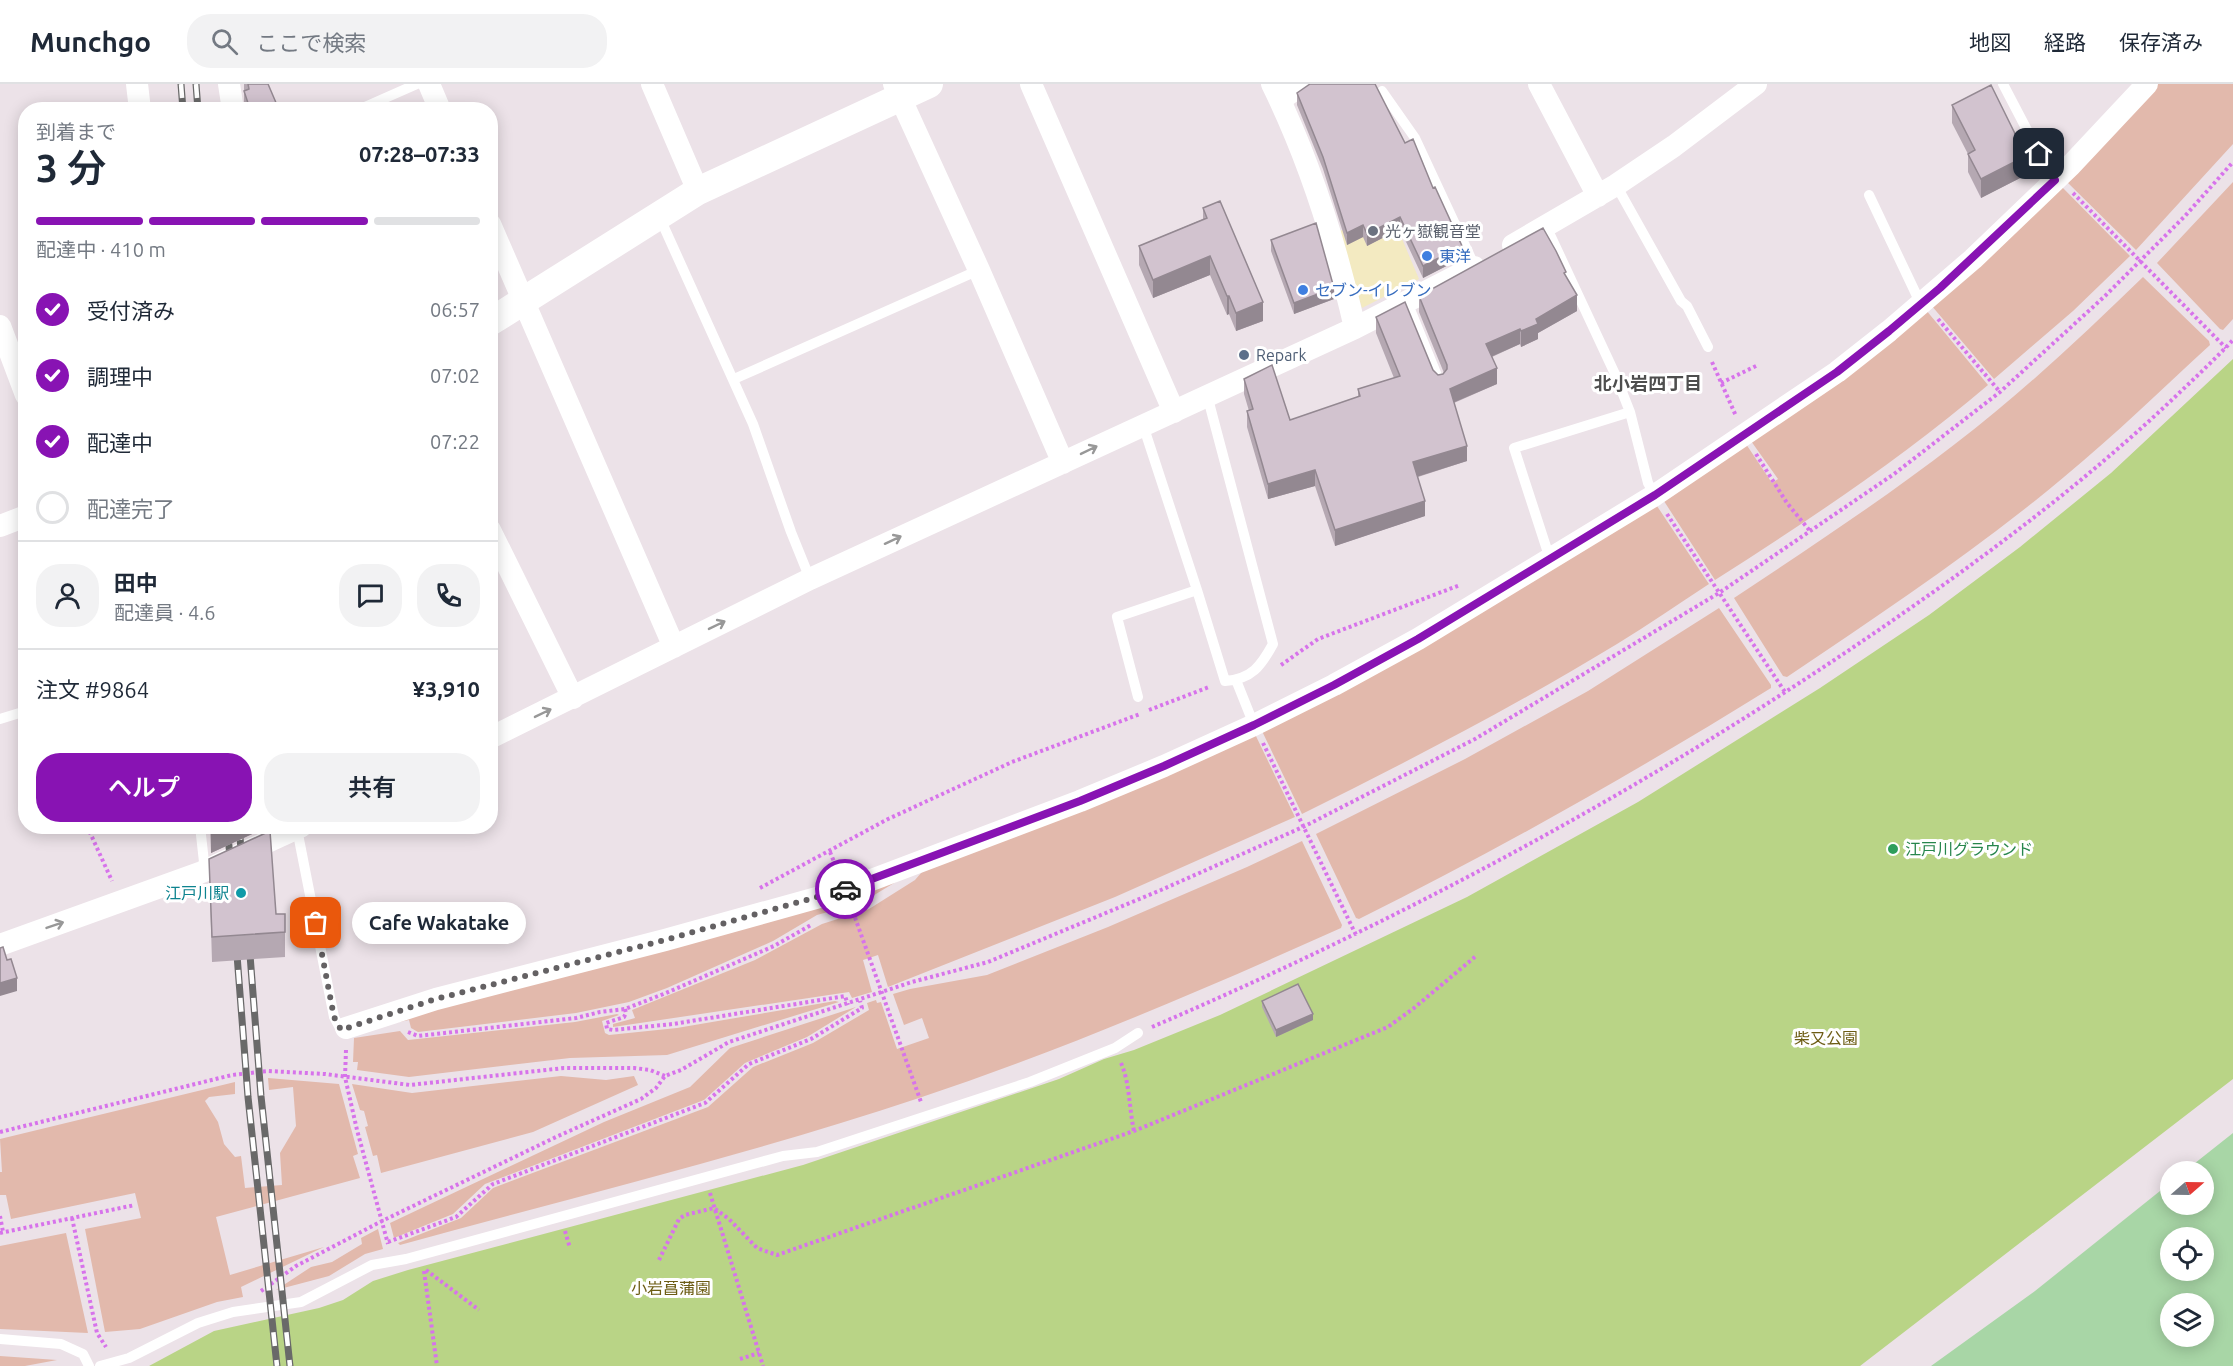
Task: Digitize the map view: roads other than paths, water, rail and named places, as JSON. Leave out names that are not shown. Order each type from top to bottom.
[{"type":"street","points":[[137,84],[139,102]]},
{"type":"street","points":[[229,84],[232,102]]},
{"type":"street","points":[[429,84],[437,102]]},
{"type":"street","points":[[652,84],[698,191]]},
{"type":"street","points":[[498,317],[698,191],[897,91],[929,84]]},
{"type":"street","points":[[1031,84],[1174,411]]},
{"type":"street","points":[[1303,84],[1276,92],[1304,158],[1340,265],[1355,328]]},
{"type":"street","points":[[1539,84],[1607,191]]},
{"type":"street","points":[[498,734],[810,579],[1355,328],[1475,267],[1607,191],[1674,146],[1756,84]]},
{"type":"street","points":[[346,1036],[436,999],[665,940],[845,890],[1258,734],[1334,685],[1551,559],[1659,502],[1818,385],[1929,310],[2064,186],[2147,84]]},
{"type":"street","points":[[897,91],[979,270],[1063,463]]},
{"type":"street","points":[[498,243],[674,646]]},
{"type":"street","points":[[0,326],[18,373]]},
{"type":"street","points":[[0,526],[18,519]]},
{"type":"street","points":[[498,546],[573,698]]},
{"type":"street","points":[[0,945],[205,871],[287,834]]},
{"type":"lane","points":[[376,102],[417,84]]},
{"type":"lane","points":[[2003,84],[2050,174],[2064,186]]},
{"type":"lane","points":[[1382,91],[1415,138],[1475,267]]},
{"type":"lane","points":[[1607,191],[1681,301],[1687,306],[1708,347]]},
{"type":"lane","points":[[1869,195],[1917,296],[1929,310]]},
{"type":"lane","points":[[658,216],[753,424],[790,532],[810,579]]},
{"type":"lane","points":[[1546,226],[1615,374],[1630,412],[1648,483],[1659,502]]},
{"type":"lane","points":[[734,379],[979,270]]},
{"type":"lane","points":[[1407,302],[1440,383]]},
{"type":"lane","points":[[1143,425],[1225,681],[1252,675],[1260,667],[1273,644],[1208,396]]},
{"type":"lane","points":[[1551,559],[1514,448],[1630,412]]},
{"type":"lane","points":[[1138,698],[1117,617],[1197,590]]},
{"type":"lane","points":[[1236,680],[1258,734]]},
{"type":"lane","points":[[0,720],[18,714]]},
{"type":"lane","points":[[201,834],[205,871]]},
{"type":"lane","points":[[301,834],[334,1017],[346,1036]]},
{"type":"lane","points":[[100,1366],[129,1358],[198,1323],[233,1312],[302,1302],[372,1265],[406,1259],[783,1156],[817,1152],[1030,1082],[1115,1048],[1138,1032]]},
{"type":"lane","points":[[0,1339],[61,1344],[83,1354],[89,1366]]},
{"type":"railway","points":[[181,84],[182,102]]},
{"type":"railway","points":[[196,84],[197,102]]},
{"type":"railway","points":[[228,834],[231,867]]},
{"type":"railway","points":[[240,834],[242,861]]},
{"type":"railway","points":[[236,942],[248,1097],[277,1366]]},
{"type":"railway","points":[[249,942],[261,1096],[290,1366]]},
{"type":"place","name":"光ヶ嶽観音堂","points":[[1373,231]]},
{"type":"place","name":"東洋","points":[[1427,256]]},
{"type":"place","name":"セブン-イレブン","points":[[1303,290]]},
{"type":"place","name":"Repark","points":[[1244,355]]},
{"type":"place","name":"江戸川グラウンド","points":[[1893,849]]},
{"type":"place","name":"江戸川駅","points":[[241,893]]},
{"type":"place","name":"Cafe Wakatake","points":[[316,923]]},
{"type":"district","name":"北小岩四丁目","points":[[1648,384]]},
{"type":"park label","name":"柴又公園","points":[[1826,1038]]},
{"type":"park label","name":"小岩菖蒲園","points":[[671,1288]]}]
